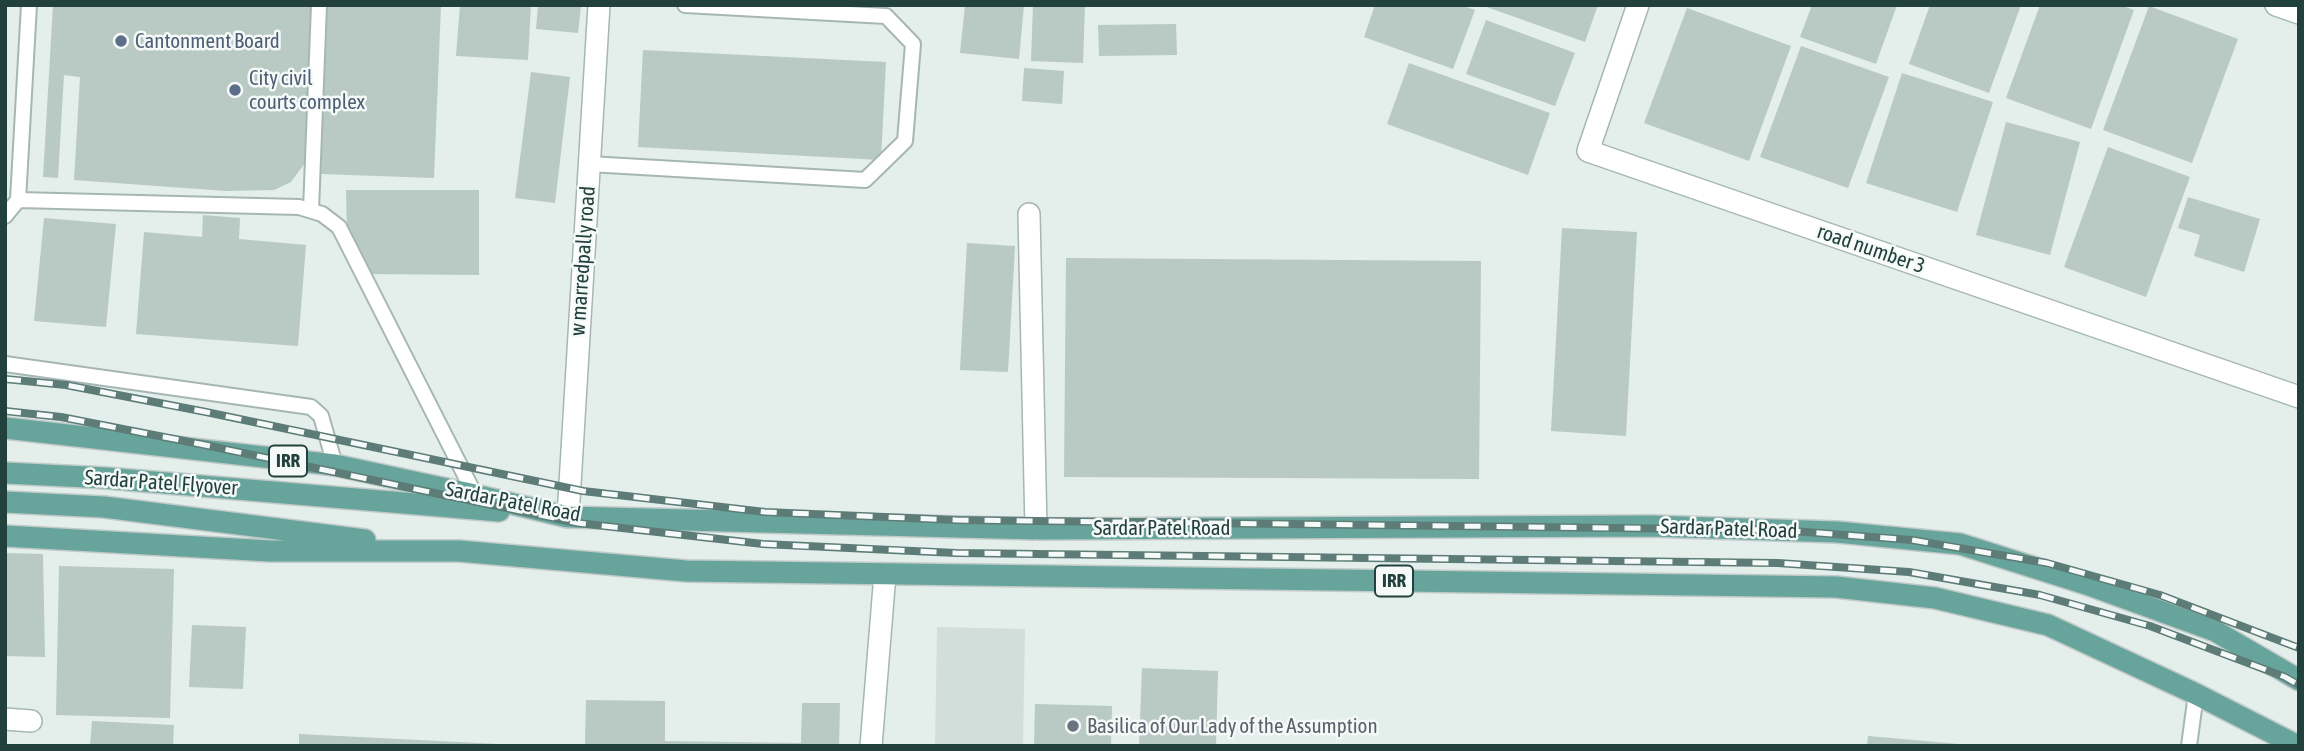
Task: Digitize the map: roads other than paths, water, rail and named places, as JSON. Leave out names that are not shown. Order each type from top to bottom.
[{"type":"main road","name":"Sardar Patel Road","points":[[5,428],[335,465],[568,517],[1036,529],[1652,526],[1837,532],[1960,544],[2086,584],[2216,631],[2299,680]]},
{"type":"main road","name":"Sardar Patel Flyover","points":[[5,473],[106,478],[568,517]]},
{"type":"main road","name":"Sardar Patel Flyover","points":[[5,502],[104,507],[459,551]]},
{"type":"main road","name":"IRR","points":[[5,536],[270,551],[459,551],[686,571],[1836,587],[1935,598],[2048,625],[2196,694],[2298,746]]},
{"type":"street","name":"w marredpally road","points":[[568,517],[599,5]]},
{"type":"street","name":"road number 3","points":[[1638,5],[1588,151],[2299,397]]},
{"type":"street","points":[[2276,5],[2299,13]]},
{"type":"street","points":[[1029,214],[1036,529]]},
{"type":"street","points":[[871,746],[885,574]]},
{"type":"street","points":[[5,719],[31,721]]},
{"type":"lane","points":[[5,216],[12,199],[29,5]]},
{"type":"lane","points":[[311,210],[319,5]]},
{"type":"lane","points":[[589,164],[865,180],[905,141],[913,44],[886,16],[685,5]]},
{"type":"lane","points":[[12,199],[299,206],[322,214],[339,227],[475,495]]},
{"type":"lane","points":[[5,364],[311,407],[321,416],[335,465]]},
{"type":"lane","points":[[2189,746],[2196,694]]},
{"type":"railway","points":[[5,379],[66,385],[206,412],[583,491],[765,512],[956,520],[1779,530],[1912,540],[2047,563],[2160,595],[2299,648]]},
{"type":"railway","points":[[5,411],[61,417],[200,444],[578,523],[763,544],[956,553],[1778,563],[1909,572],[2040,595],[2150,626],[2285,677],[2299,685]]},
{"type":"place","name":"Cantonment Board","points":[[121,41]]},
{"type":"place","name":"City civil courts complex","points":[[235,90]]},
{"type":"place","name":"Basilica of Our Lady of the Assumption","points":[[1073,726]]}]
